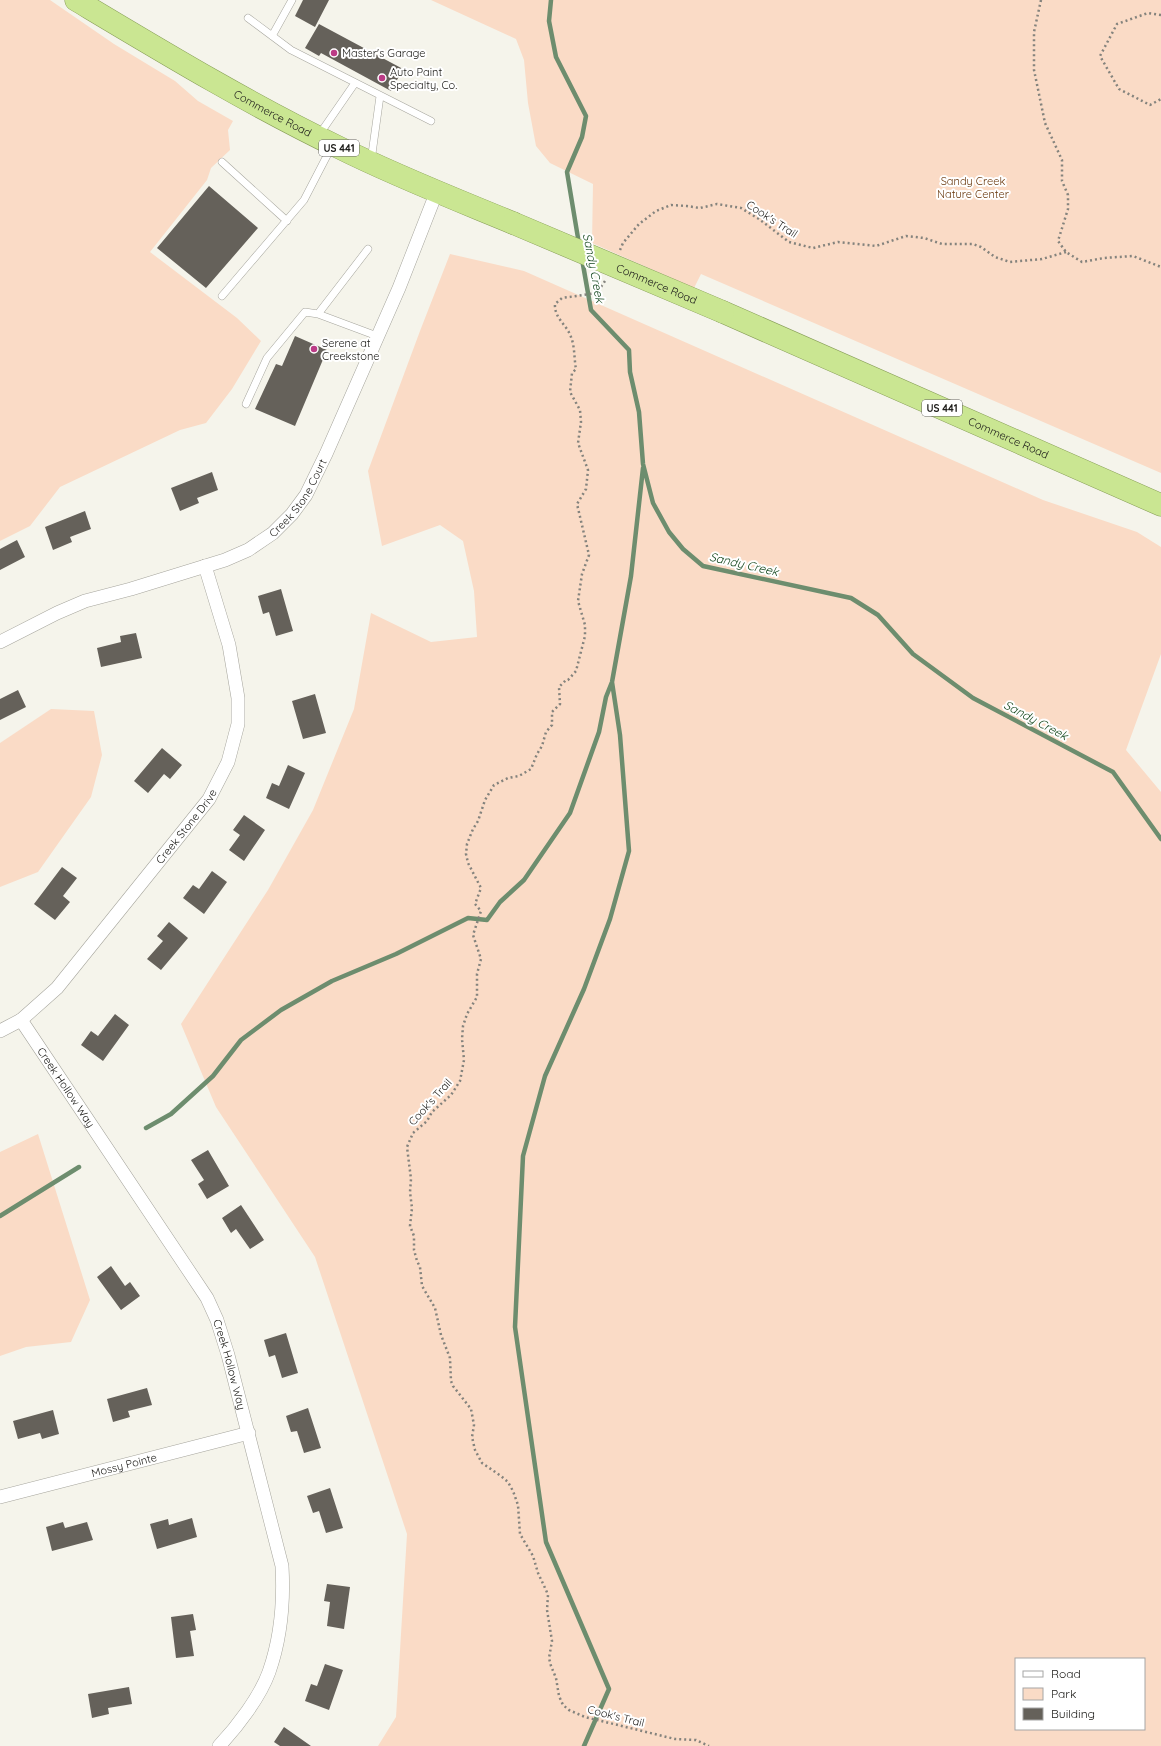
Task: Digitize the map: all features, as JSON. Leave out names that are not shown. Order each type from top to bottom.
[{"type":"highway","name":"Commerce Road","points":[[76,0],[238,96],[325,141],[370,162],[723,312],[1161,505]]},
{"type":"street","name":"Creek Stone Court","points":[[0,642],[85,601],[131,590],[225,560],[248,550],[273,533],[292,514],[306,495],[313,481],[399,288],[437,191]]},
{"type":"street","name":"Creek Stone Drive","points":[[0,1031],[21,1020],[56,988],[209,798],[228,762],[238,724],[238,698],[229,645],[205,566]]},
{"type":"street","name":"Creek Hollow Way","points":[[21,1020],[207,1298],[217,1320],[249,1433],[282,1566],[284,1593],[281,1620],[268,1673],[247,1709],[230,1734],[218,1746]]},
{"type":"street","name":"Mossy Pointe","points":[[0,1497],[249,1433]]},
{"type":"lane","points":[[272,36],[292,0]]},
{"type":"lane","points":[[248,18],[291,50],[431,121]]},
{"type":"lane","points":[[222,296],[304,200],[325,141],[355,83]]},
{"type":"lane","points":[[370,162],[380,96]]},
{"type":"lane","points":[[222,162],[287,221]]},
{"type":"lane","points":[[318,314],[368,249]]},
{"type":"lane","points":[[246,404],[267,358],[304,312],[318,314],[377,336]]},
{"type":"path","points":[[1040,0],[1034,32],[1034,70],[1045,123],[1062,160],[1062,181],[1068,195],[1068,208],[1058,241],[1066,252],[1082,262],[1104,258],[1133,256],[1161,267]]},
{"type":"path","points":[[1161,15],[1148,12],[1117,24],[1100,56],[1119,89],[1150,105],[1161,99]]},
{"type":"path","name":"Cook's Trail","points":[[617,256],[623,243],[639,224],[656,211],[671,205],[700,208],[717,204],[741,208],[759,219],[789,242],[813,248],[838,242],[876,246],[906,236],[924,238],[942,244],[973,244],[981,247],[995,257],[1010,262],[1042,259],[1066,252]]},
{"type":"path","name":"Cook's Trail","points":[[607,275],[597,293],[562,298],[555,304],[554,307],[560,321],[571,336],[574,349],[576,369],[572,372],[570,392],[580,410],[581,422],[578,443],[588,470],[586,489],[578,504],[589,555],[582,574],[578,601],[585,625],[585,636],[576,671],[559,687],[560,704],[552,712],[552,725],[546,732],[542,746],[531,769],[519,776],[508,778],[494,785],[485,800],[478,821],[469,837],[466,854],[468,863],[481,888],[475,904],[481,911],[474,929],[474,937],[481,959],[476,974],[477,997],[467,1014],[463,1026],[463,1070],[460,1081],[451,1095],[432,1112],[427,1121],[413,1133],[407,1147],[411,1179],[410,1192],[412,1208],[410,1226],[414,1236],[414,1250],[420,1267],[422,1286],[435,1308],[441,1334],[452,1365],[451,1380],[453,1386],[471,1409],[474,1425],[472,1437],[475,1450],[482,1463],[508,1482],[513,1491],[518,1505],[520,1534],[533,1556],[538,1573],[546,1590],[547,1610],[552,1641],[549,1658],[556,1678],[559,1696],[564,1705],[577,1715],[675,1739],[696,1740],[709,1746]]},
{"type":"green space","points":[[0,0],[50,0],[114,44],[175,81],[198,101],[233,121],[228,130],[230,150],[211,168],[207,180],[150,252],[237,318],[261,341],[232,389],[206,423],[180,430],[60,487],[30,526],[0,541]]},
{"type":"green space","name":"Sandy Creek Nature Center","points":[[431,0],[1161,0],[1161,473],[701,274],[694,288],[592,243],[593,184],[550,163],[536,146],[528,103],[524,60],[516,39]]},
{"type":"green space","points":[[450,254],[524,271],[1043,500],[1137,532],[1161,547],[1161,654],[1126,750],[1161,792],[1161,1746],[378,1746],[396,1717],[407,1534],[315,1257],[216,1107],[181,1024],[268,890],[313,810],[354,709],[371,613],[431,642],[477,637],[474,591],[463,541],[440,525],[382,546],[368,471]]},
{"type":"green space","points":[[51,709],[94,711],[102,755],[91,797],[38,872],[0,887],[0,743]]},
{"type":"green space","points":[[38,1134],[90,1300],[71,1342],[26,1347],[0,1356],[0,1152]]},
{"type":"building","points":[[303,0],[329,0],[315,27],[295,16]]},
{"type":"building","points":[[319,24],[403,69],[391,91],[321,53],[319,56],[305,48]]},
{"type":"building","points":[[209,186],[258,228],[206,288],[157,248]]},
{"type":"building","points":[[295,336],[327,350],[295,426],[255,409],[276,364],[282,366]]},
{"type":"building","points":[[212,472],[218,490],[197,498],[199,503],[180,511],[171,488]]},
{"type":"building","points":[[85,511],[91,529],[70,537],[72,542],[53,550],[45,527]]},
{"type":"building","points":[[17,540],[25,557],[0,570],[0,549]]},
{"type":"building","points":[[281,589],[293,631],[276,636],[269,612],[263,614],[258,596]]},
{"type":"building","points":[[136,633],[142,658],[101,667],[97,648],[121,642],[120,636]]},
{"type":"building","points":[[18,690],[26,707],[0,720],[0,699]]},
{"type":"building","points":[[315,694],[326,733],[303,739],[292,701]]},
{"type":"building","points":[[162,748],[182,765],[170,779],[164,774],[148,793],[134,781]]},
{"type":"building","points":[[288,765],[305,773],[289,809],[266,798],[272,783],[279,786]]},
{"type":"building","points":[[244,815],[265,830],[244,861],[229,850],[240,835],[233,830]]},
{"type":"building","points":[[62,867],[77,878],[63,896],[70,902],[55,920],[34,904]]},
{"type":"building","points":[[212,871],[227,882],[204,914],[183,898],[193,885],[199,889]]},
{"type":"building","points":[[169,922],[188,938],[161,970],[147,959],[163,941],[157,936]]},
{"type":"building","points":[[115,1014],[129,1025],[103,1061],[81,1045],[91,1031],[98,1036]]},
{"type":"building","points":[[208,1150],[229,1186],[207,1199],[198,1184],[204,1180],[191,1160]]},
{"type":"building","points":[[241,1205],[264,1240],[250,1249],[236,1229],[231,1233],[222,1218]]},
{"type":"building","points":[[111,1266],[125,1286],[130,1282],[140,1296],[121,1310],[97,1277]]},
{"type":"building","points":[[286,1333],[298,1373],[282,1378],[275,1355],[269,1357],[264,1340]]},
{"type":"building","points":[[147,1388],[152,1405],[128,1411],[130,1417],[113,1422],[107,1399]]},
{"type":"building","points":[[308,1408],[321,1448],[304,1453],[297,1431],[291,1432],[286,1416]]},
{"type":"building","points":[[53,1410],[59,1434],[42,1439],[40,1433],[18,1439],[13,1421]]},
{"type":"building","points":[[330,1488],[343,1528],[326,1533],[319,1511],[313,1513],[307,1496]]},
{"type":"building","points":[[192,1518],[197,1537],[157,1549],[150,1524],[168,1519],[169,1525]]},
{"type":"building","points":[[63,1522],[65,1528],[87,1522],[93,1540],[52,1551],[46,1527]]},
{"type":"building","points":[[327,1584],[350,1587],[344,1629],[327,1626],[330,1602],[324,1601]]},
{"type":"building","points":[[193,1614],[196,1630],[190,1631],[194,1656],[176,1658],[171,1617]]},
{"type":"building","points":[[325,1664],[343,1670],[329,1710],[305,1701],[311,1684],[317,1686]]},
{"type":"building","points":[[129,1687],[132,1704],[108,1708],[109,1714],[92,1718],[88,1694]]},
{"type":"building","points":[[284,1727],[311,1746],[280,1746],[274,1742]]},
{"type":"waterway","name":"Sandy Creek","points":[[551,0],[549,21],[556,57],[586,116],[582,137],[567,172],[579,244]]},
{"type":"waterway","name":"Sandy Creek","points":[[582,259],[591,310],[629,350],[630,372],[639,412],[643,464],[653,503],[669,532],[683,549],[703,566],[851,598],[878,615],[913,654],[973,698],[1113,772],[1161,839]]},
{"type":"waterway","points":[[146,1128],[171,1114],[213,1076],[241,1040],[281,1010],[332,981],[396,954],[468,918],[487,920],[500,902],[524,880],[570,813],[599,732],[606,697],[612,682],[631,576],[643,468]]},
{"type":"waterway","points":[[584,1746],[609,1689],[546,1542],[515,1327],[523,1156],[545,1076],[584,989],[610,919],[629,851],[620,735],[612,682]]},
{"type":"waterway","points":[[0,1216],[79,1167]]},
{"type":"place","name":"Master's Garage","points":[[334,53]]},
{"type":"place","name":"Auto Paint Specialty, Co.","points":[[382,78]]},
{"type":"place","name":"Serene at Creekstone","points":[[314,349]]}]
